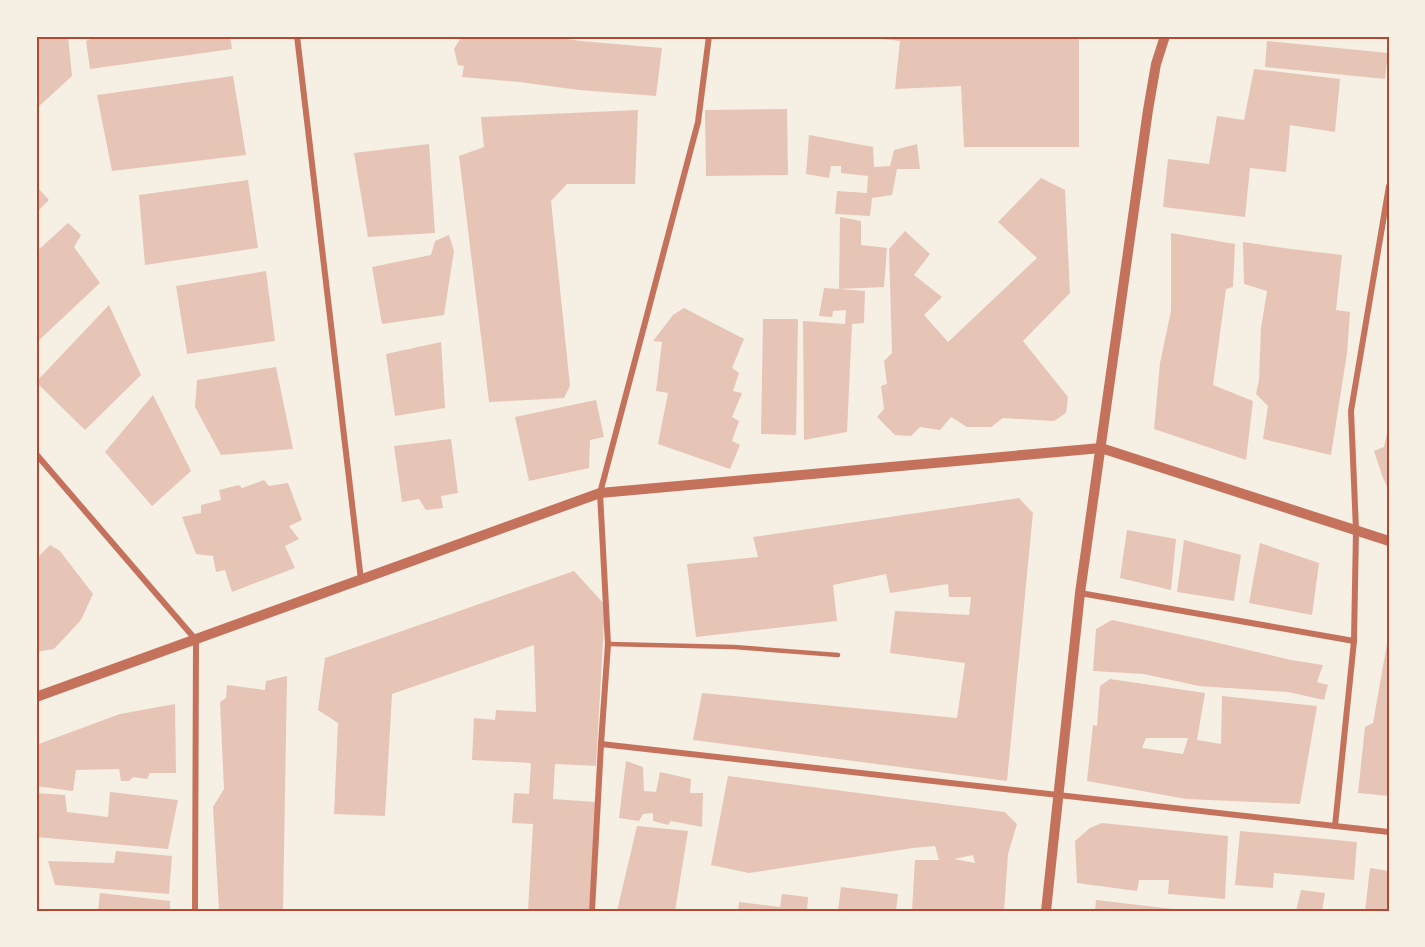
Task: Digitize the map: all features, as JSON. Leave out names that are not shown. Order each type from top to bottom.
[{"type":"street","points":[[297,36],[361,579]]},
{"type":"street","points":[[592,911],[608,644],[600,493],[698,123],[708,36]]},
{"type":"street","points":[[1156,36],[1156,64]]},
{"type":"street","points":[[1046,911],[1080,593],[1148,110],[1156,64],[1165,36]]},
{"type":"street","points":[[1335,826],[1354,641],[1356,530],[1351,411],[1389,186]]},
{"type":"street","points":[[36,697],[600,493],[1101,448],[1389,541]]},
{"type":"street","points":[[36,454],[196,640],[195,911]]},
{"type":"street","points":[[1080,593],[1354,641]]},
{"type":"street","points":[[601,744],[1389,832]]},
{"type":"lane","points":[[608,644],[734,647],[838,655]]},
{"type":"building","points":[[36,36],[68,36],[72,76],[36,109]]},
{"type":"building","points":[[92,36],[230,36],[232,49],[90,69],[86,41]]},
{"type":"building","points":[[462,36],[542,36],[662,48],[656,96],[462,77],[464,66],[458,65],[454,49]]},
{"type":"building","points":[[867,36],[1079,36],[1079,147],[964,147],[961,86],[895,89],[900,41]]},
{"type":"building","points":[[1267,41],[1388,53],[1385,79],[1265,67]]},
{"type":"building","points":[[1254,69],[1340,79],[1335,132],[1290,125],[1286,172],[1250,168],[1245,217],[1163,207],[1168,159],[1209,164],[1217,116],[1244,120]]},
{"type":"building","points":[[233,76],[246,155],[112,171],[97,95]]},
{"type":"building","points":[[787,109],[788,175],[706,176],[705,110]]},
{"type":"building","points":[[638,110],[635,184],[567,184],[551,201],[570,386],[564,398],[489,402],[459,156],[484,147],[481,117]]},
{"type":"building","points":[[809,135],[873,147],[874,167],[890,166],[894,150],[917,144],[920,169],[897,169],[892,195],[872,198],[870,216],[835,214],[837,191],[867,193],[868,176],[841,173],[841,166],[831,166],[829,178],[806,174]]},
{"type":"building","points":[[429,144],[435,233],[368,237],[354,153]]},
{"type":"building","points":[[1041,178],[1065,190],[1070,293],[1023,341],[1068,397],[1066,413],[1054,421],[1003,418],[991,427],[967,427],[951,417],[940,430],[920,427],[911,436],[895,435],[877,417],[884,409],[881,386],[887,384],[884,361],[892,353],[889,249],[905,231],[930,254],[914,275],[942,297],[924,315],[948,342],[1037,258],[998,222]]},
{"type":"building","points":[[248,180],[258,248],[145,265],[139,195]]},
{"type":"building","points":[[36,186],[49,200],[36,213]]},
{"type":"building","points":[[840,217],[861,221],[861,245],[887,248],[884,287],[839,289]]},
{"type":"building","points":[[68,223],[81,235],[74,247],[100,283],[36,343],[36,252]]},
{"type":"building","points":[[1171,233],[1235,244],[1233,287],[1226,289],[1213,385],[1253,401],[1246,460],[1154,429],[1160,363],[1171,311]]},
{"type":"building","points":[[449,235],[454,251],[444,315],[382,324],[372,267],[431,255],[435,241]]},
{"type":"building","points":[[1243,242],[1342,255],[1336,310],[1350,312],[1347,353],[1331,455],[1263,439],[1268,406],[1256,394],[1259,380],[1261,328],[1267,291],[1244,284]]},
{"type":"building","points":[[266,271],[275,341],[187,354],[176,286]]},
{"type":"building","points":[[824,288],[865,291],[864,323],[852,324],[847,432],[804,440],[803,321],[845,324],[846,310],[833,311],[832,317],[819,316]]},
{"type":"building","points":[[109,305],[141,375],[85,430],[36,382]]},
{"type":"building","points":[[684,308],[744,339],[732,368],[739,373],[733,391],[742,393],[732,417],[739,421],[732,441],[740,445],[730,469],[658,444],[668,393],[656,391],[662,342],[653,341],[673,315]]},
{"type":"building","points":[[763,319],[798,319],[796,435],[761,434]]},
{"type":"building","points":[[441,342],[445,408],[395,416],[386,354]]},
{"type":"building","points":[[276,367],[293,449],[221,455],[195,407],[197,380]]},
{"type":"building","points":[[153,395],[191,471],[152,506],[105,452]]},
{"type":"building","points":[[596,400],[604,437],[590,440],[589,468],[529,481],[515,417]]},
{"type":"building","points":[[1388,429],[1389,490],[1374,451],[1384,447]]},
{"type":"building","points":[[451,439],[458,493],[441,496],[443,508],[426,510],[419,499],[402,502],[394,446]]},
{"type":"building","points":[[264,480],[269,486],[288,483],[302,520],[289,526],[299,539],[285,546],[295,568],[232,592],[225,570],[216,572],[213,556],[196,554],[182,517],[201,513],[201,505],[221,500],[219,490],[239,485],[242,488]]},
{"type":"building","points":[[1019,498],[1033,513],[1007,781],[693,740],[702,693],[957,718],[965,663],[890,653],[895,611],[969,615],[971,597],[949,597],[948,584],[890,593],[886,574],[833,585],[837,621],[696,637],[687,564],[758,557],[753,537]]},
{"type":"building","points":[[1127,530],[1176,539],[1171,590],[1120,578]]},
{"type":"building","points":[[1184,540],[1241,555],[1234,601],[1177,592]]},
{"type":"building","points":[[1260,543],[1319,563],[1312,615],[1249,603]]},
{"type":"building","points":[[50,545],[60,551],[93,594],[81,620],[54,649],[36,652],[36,559]]},
{"type":"building","points":[[574,571],[605,605],[596,766],[555,764],[553,799],[596,802],[589,911],[528,911],[533,824],[512,823],[514,793],[529,794],[531,763],[472,760],[474,718],[495,720],[496,710],[536,712],[534,645],[392,694],[385,816],[334,814],[338,723],[318,710],[325,658]]},
{"type":"building","points":[[1112,620],[1323,665],[1317,682],[1328,685],[1324,700],[1288,692],[1199,686],[1144,674],[1093,671],[1096,629]]},
{"type":"building","points":[[1388,638],[1389,796],[1358,793],[1365,727],[1373,723]]},
{"type":"building","points":[[287,676],[283,911],[219,911],[213,807],[224,789],[220,702],[226,698],[227,685],[265,690],[266,681]]},
{"type":"building","points":[[1110,679],[1205,693],[1197,740],[1221,744],[1222,696],[1317,706],[1300,804],[1186,799],[1087,781],[1093,725],[1097,726],[1100,686]],"holes":[[[1146,738],[1188,738],[1183,754],[1142,748]]]},
{"type":"building","points":[[175,704],[176,773],[150,773],[147,779],[133,777],[129,781],[121,781],[119,769],[76,770],[73,791],[36,786],[36,745],[120,714]]},
{"type":"building","points":[[626,761],[643,767],[644,791],[656,792],[660,772],[691,779],[690,793],[703,793],[702,827],[671,821],[668,825],[653,821],[653,813],[643,814],[639,821],[619,818]]},
{"type":"building","points":[[728,776],[1005,812],[1017,824],[1008,854],[1004,911],[912,911],[915,860],[939,860],[935,846],[749,873],[711,865]],"holes":[[[973,855],[975,863],[954,859]]]},
{"type":"building","points":[[110,792],[178,800],[168,849],[36,837],[36,793],[65,795],[67,812],[108,817]]},
{"type":"building","points":[[1102,823],[1228,836],[1225,899],[1168,894],[1169,880],[1139,880],[1137,891],[1077,883],[1075,841],[1090,828]]},
{"type":"building","points":[[637,826],[688,831],[675,911],[617,911]]},
{"type":"building","points":[[1240,831],[1357,842],[1354,880],[1274,873],[1273,888],[1235,885]]},
{"type":"building","points":[[116,851],[172,856],[169,894],[55,885],[48,861],[114,863]]},
{"type":"building","points":[[1370,868],[1389,871],[1389,911],[1365,911]]},
{"type":"building","points":[[841,887],[898,894],[896,911],[838,911]]},
{"type":"building","points":[[1301,890],[1325,893],[1322,911],[1296,911]]},
{"type":"building","points":[[100,893],[170,901],[170,911],[98,911]]},
{"type":"building","points":[[782,894],[808,897],[807,911],[738,911],[739,902],[780,907]]},
{"type":"building","points":[[1096,900],[1181,910],[1181,911],[1095,911]]}]
